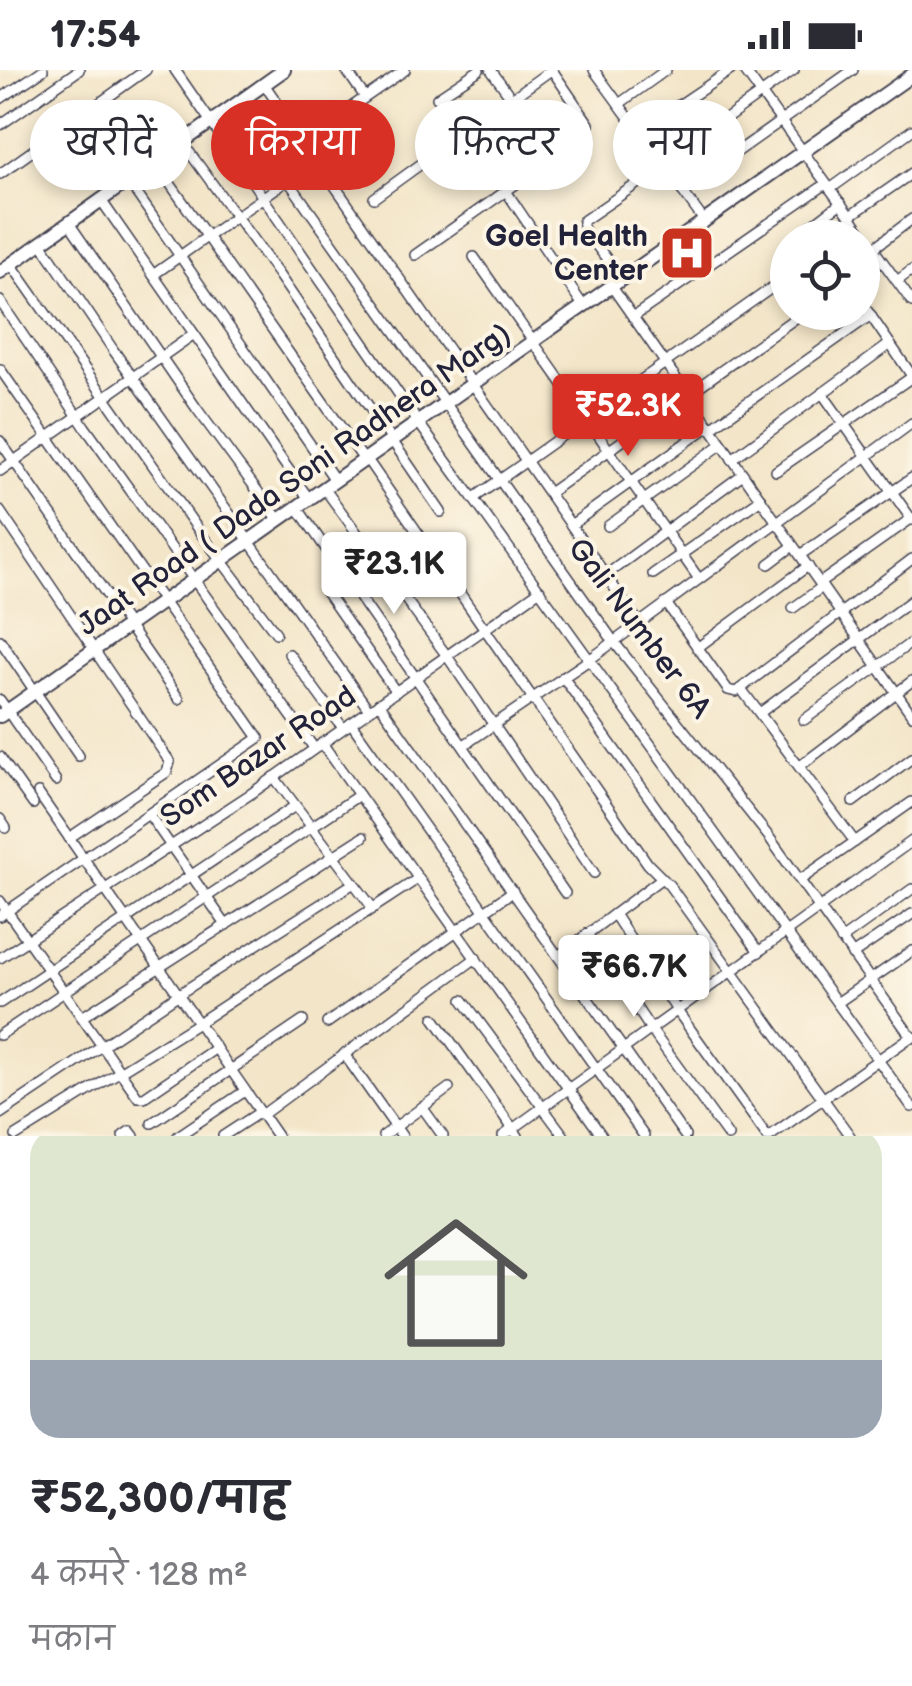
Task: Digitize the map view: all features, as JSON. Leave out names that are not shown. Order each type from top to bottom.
[{"type":"street","points":[[0,99],[42,70]]},
{"type":"street","points":[[0,125],[79,70]]},
{"type":"street","points":[[1,171],[146,70]]},
{"type":"street","points":[[175,70],[418,422],[912,1106]]},
{"type":"street","points":[[242,100],[284,70]]},
{"type":"street","points":[[346,70],[364,98]]},
{"type":"street","points":[[361,100],[405,70]]},
{"type":"street","points":[[437,98],[479,70]]},
{"type":"street","points":[[491,70],[512,98]]},
{"type":"street","points":[[625,100],[666,70]]},
{"type":"street","points":[[687,100],[732,70]]},
{"type":"street","points":[[744,70],[853,220]]},
{"type":"street","points":[[745,105],[794,70]]},
{"type":"street","points":[[704,222],[682,192],[853,70]]},
{"type":"street","points":[[374,198],[546,71],[570,100]]},
{"type":"street","points":[[599,72],[616,100]]},
{"type":"street","name":"Jaat Road ( Dada Soni Radhera Marg)","points":[[2,709],[35,692],[912,76]]},
{"type":"street","points":[[264,84],[639,623]]},
{"type":"street","points":[[191,136],[210,122]]},
{"type":"street","points":[[633,317],[912,130]]},
{"type":"street","points":[[191,154],[442,512]]},
{"type":"street","points":[[850,216],[912,172]]},
{"type":"street","points":[[115,190],[6,268],[105,397],[276,634]]},
{"type":"street","points":[[134,190],[594,874]]},
{"type":"street","points":[[176,190],[648,864],[732,972],[850,1136]]},
{"type":"street","points":[[153,276],[274,190]]},
{"type":"street","name":"Gali Number 6A","points":[[297,190],[614,642],[769,837],[818,907]]},
{"type":"street","points":[[629,190],[583,222],[583,228],[618,284],[633,317],[912,715]]},
{"type":"street","points":[[416,254],[506,191],[584,306]]},
{"type":"street","points":[[101,200],[309,498]]},
{"type":"street","points":[[818,220],[840,203]]},
{"type":"street","points":[[880,243],[912,219]]},
{"type":"street","points":[[69,224],[280,520]]},
{"type":"street","points":[[42,243],[133,378],[370,710]]},
{"type":"street","points":[[474,256],[699,578]]},
{"type":"street","points":[[880,257],[912,302]]},
{"type":"street","points":[[897,281],[912,270]]},
{"type":"street","points":[[474,498],[770,288]]},
{"type":"street","points":[[0,301],[194,580],[359,795],[602,1136]]},
{"type":"street","points":[[776,470],[911,372],[880,329]]},
{"type":"street","points":[[549,493],[778,330]]},
{"type":"street","points":[[571,525],[849,330]]},
{"type":"street","points":[[0,471],[194,334]]},
{"type":"street","points":[[732,459],[890,344]]},
{"type":"street","points":[[0,369],[259,738],[4,914]]},
{"type":"street","points":[[793,608],[912,519],[822,394]]},
{"type":"street","points":[[464,745],[590,660],[912,422]]},
{"type":"street","points":[[0,440],[179,699]]},
{"type":"street","points":[[608,526],[722,444]]},
{"type":"street","points":[[606,576],[743,474]]},
{"type":"street","points":[[800,556],[912,478]]},
{"type":"street","points":[[653,574],[761,499]]},
{"type":"street","points":[[297,508],[565,892]]},
{"type":"street","points":[[0,510],[170,762],[167,772],[70,838]]},
{"type":"street","points":[[769,564],[794,546]]},
{"type":"street","points":[[666,604],[733,692],[742,690],[912,559]]},
{"type":"street","points":[[697,648],[808,566]]},
{"type":"street","name":"Som Bazar Road","points":[[0,958],[274,777],[540,590]]},
{"type":"street","points":[[326,592],[396,692]]},
{"type":"street","points":[[760,712],[912,600]]},
{"type":"street","points":[[0,640],[79,756]]},
{"type":"street","points":[[804,720],[912,642]]},
{"type":"street","points":[[289,654],[486,911],[644,1136]]},
{"type":"street","points":[[563,677],[759,952]]},
{"type":"street","points":[[800,766],[912,681]]},
{"type":"street","points":[[742,690],[855,842]]},
{"type":"street","points":[[379,703],[685,1136]]},
{"type":"street","points":[[2,709],[56,781]]},
{"type":"street","points":[[0,757],[33,804]]},
{"type":"street","points":[[853,802],[912,758]]},
{"type":"street","points":[[274,777],[372,907]]},
{"type":"street","points":[[38,793],[277,1136]]},
{"type":"street","points":[[0,1034],[359,795]]},
{"type":"street","points":[[800,880],[912,802]]},
{"type":"street","points":[[0,1003],[294,806]]},
{"type":"street","points":[[150,816],[226,924]]},
{"type":"street","points":[[82,1017],[364,838]]},
{"type":"street","points":[[503,1136],[516,1132],[912,841]]},
{"type":"street","points":[[16,1136],[419,878]]},
{"type":"street","points":[[558,956],[662,878]]},
{"type":"street","points":[[0,1114],[178,994],[354,883]]},
{"type":"street","points":[[841,940],[912,889]]},
{"type":"street","points":[[326,1023],[513,891]]},
{"type":"street","points":[[0,901],[4,914],[27,940],[140,1098],[216,1048]]},
{"type":"street","points":[[614,914],[678,1012],[771,1136],[912,1037],[818,907]]},
{"type":"street","points":[[852,956],[912,914]]},
{"type":"street","points":[[587,934],[728,1136]]},
{"type":"street","points":[[837,1003],[912,951]]},
{"type":"street","points":[[223,1136],[261,1114],[476,958]]},
{"type":"street","points":[[463,1000],[564,1136]]},
{"type":"street","points":[[434,1018],[516,1132]]},
{"type":"street","points":[[152,1123],[303,1021]]},
{"type":"street","points":[[344,1054],[402,1136]]},
{"type":"street","points":[[383,1136],[449,1088]]},
{"type":"street","points":[[178,1136],[245,1091]]},
{"type":"street","points":[[422,1107],[443,1136]]},
{"type":"street","points":[[123,1136],[130,1131],[134,1136]]},
{"type":"place","name":"Goel Health Center","points":[[687,253]]}]
